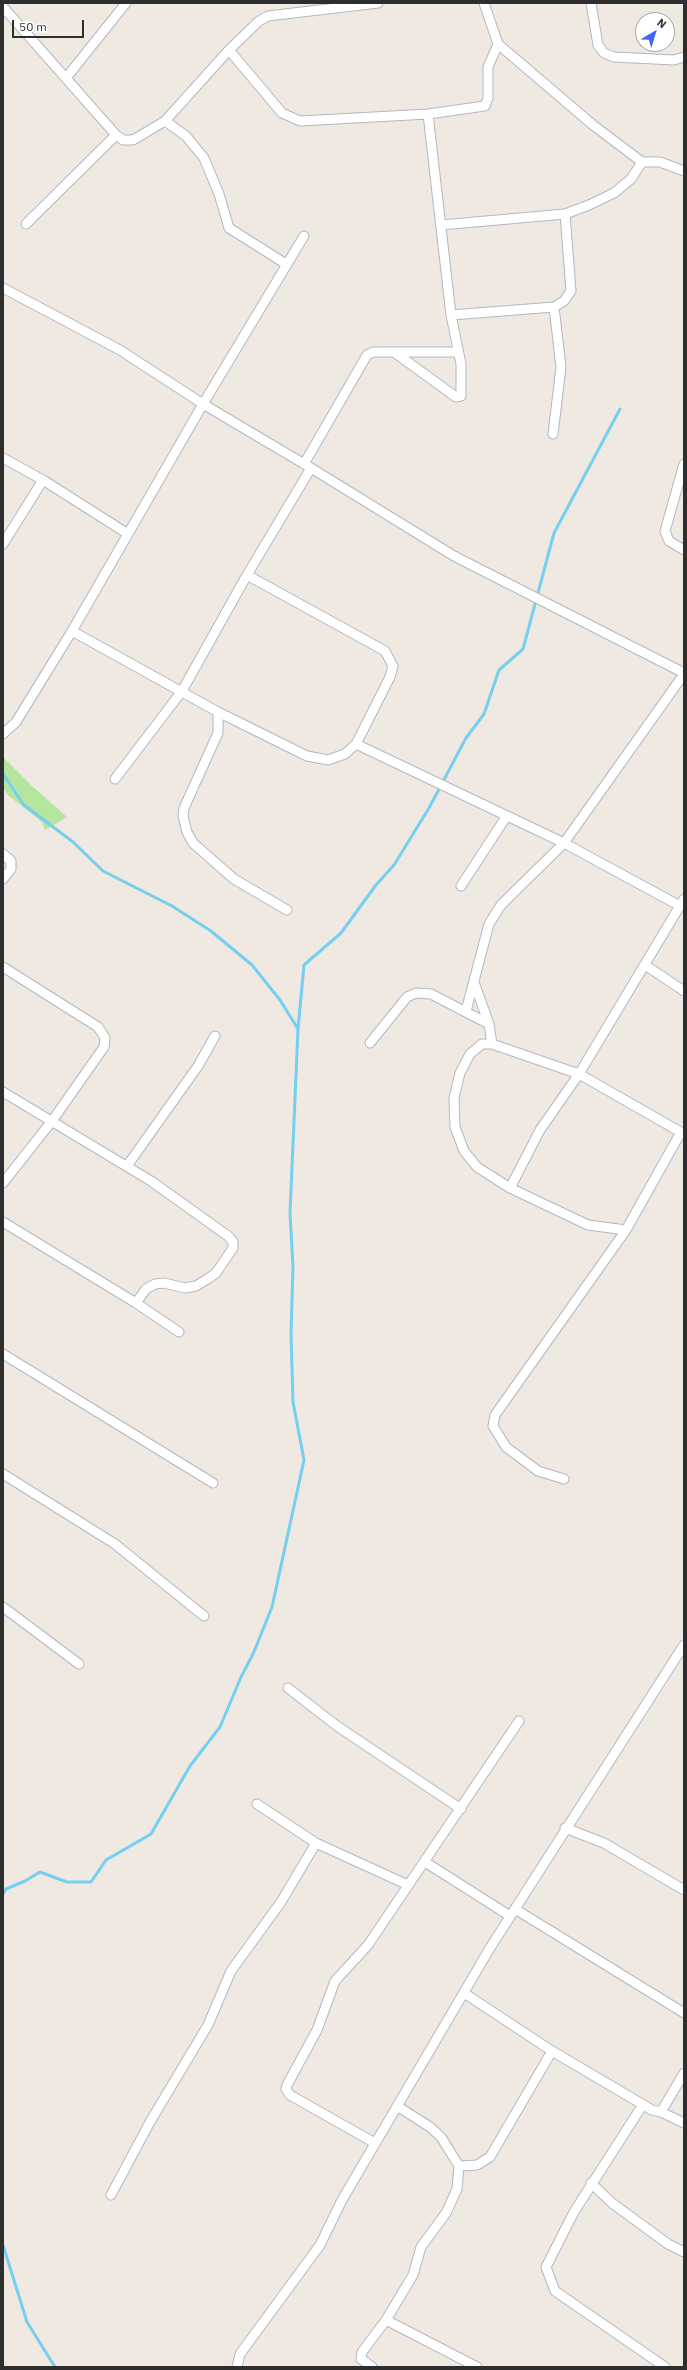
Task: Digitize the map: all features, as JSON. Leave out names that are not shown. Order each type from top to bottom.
[{"type":"street","points":[[66,78],[126,3]]},
{"type":"street","points":[[3,6],[116,135],[123,140],[133,140],[165,121],[229,50],[259,21],[268,16],[378,3]]},
{"type":"street","points":[[484,3],[498,44],[593,125],[642,162],[660,162],[684,171]]},
{"type":"street","points":[[591,3],[598,45],[604,53],[614,57],[674,60],[684,57]]},
{"type":"street","points":[[229,50],[282,113],[291,119],[300,121],[428,114],[485,106],[488,98],[488,67],[498,44]]},
{"type":"street","points":[[394,352],[458,398],[462,394],[461,364],[451,315],[428,114]]},
{"type":"street","points":[[165,121],[186,136],[204,158],[219,194],[229,228],[286,264]]},
{"type":"street","points":[[26,224],[116,135]]},
{"type":"street","points":[[441,225],[565,214],[589,206],[614,193],[630,179],[642,162]]},
{"type":"street","points":[[451,315],[554,307],[564,301],[570,291],[565,214]]},
{"type":"street","points":[[3,734],[16,722],[72,631],[202,404],[304,236]]},
{"type":"street","points":[[3,288],[120,350],[202,404],[308,466],[454,556],[684,674],[564,843],[497,912],[489,924],[475,985],[466,1011]]},
{"type":"street","points":[[553,434],[561,367],[554,307]]},
{"type":"street","points":[[115,779],[182,691],[308,466],[367,355],[373,352],[458,352]]},
{"type":"street","points":[[3,458],[43,480],[128,534]]},
{"type":"street","points":[[684,464],[665,531],[669,541],[684,550]]},
{"type":"street","points":[[3,544],[43,480]]},
{"type":"street","points":[[72,631],[218,712],[307,756],[328,760],[346,754],[356,744],[390,677],[393,666],[385,651],[247,575]]},
{"type":"street","points":[[218,712],[218,733],[184,808],[183,816],[187,832],[193,843],[234,879],[287,910]]},
{"type":"street","points":[[356,744],[506,817],[564,843],[682,903],[579,1074],[540,1130],[510,1188]]},
{"type":"street","points":[[461,886],[506,817]]},
{"type":"street","points":[[3,854],[11,861],[11,869],[3,879]]},
{"type":"street","points":[[645,965],[684,991]]},
{"type":"street","points":[[3,967],[98,1027],[105,1038],[104,1047],[52,1121],[3,1183]]},
{"type":"street","points":[[475,985],[489,1024],[492,1044]]},
{"type":"street","points":[[370,1043],[406,997],[416,993],[432,994],[489,1024]]},
{"type":"street","points":[[127,1166],[198,1066],[215,1036]]},
{"type":"street","points":[[564,1479],[538,1470],[506,1447],[493,1426],[495,1415],[626,1230],[682,1133],[579,1074],[492,1044],[482,1044],[470,1054],[460,1073],[454,1098],[455,1127],[464,1151],[477,1167],[510,1188],[588,1225],[626,1230]]},
{"type":"street","points":[[3,1092],[151,1181],[228,1236],[233,1242],[233,1248],[216,1273],[209,1278],[196,1286],[185,1288],[164,1283],[155,1284],[146,1289],[136,1303]]},
{"type":"street","points":[[3,1222],[136,1303],[179,1332]]},
{"type":"street","points":[[3,1354],[213,1483]]},
{"type":"street","points":[[3,1474],[114,1544],[204,1616]]},
{"type":"street","points":[[3,1608],[79,1664]]},
{"type":"street","points":[[237,2367],[240,2354],[320,2245],[332,2219],[375,2143],[464,1993],[565,1828],[684,1645]]},
{"type":"street","points":[[288,1688],[337,1726],[461,1809]]},
{"type":"street","points":[[375,2143],[290,2095],[286,2089],[317,2030],[335,1981],[368,1945],[519,1721]]},
{"type":"street","points":[[256,1804],[316,1843],[408,1885]]},
{"type":"street","points":[[565,1828],[604,1843],[684,1890]]},
{"type":"street","points":[[111,2194],[150,2122],[208,2025],[231,1971],[281,1902],[316,1843]]},
{"type":"street","points":[[425,1862],[684,2012]]},
{"type":"street","points":[[464,1993],[552,2051],[642,2106],[661,2112],[684,2123]]},
{"type":"street","points":[[459,2166],[476,2165],[490,2157],[552,2051]]},
{"type":"street","points":[[661,2112],[684,2073]]},
{"type":"street","points":[[372,2367],[361,2359],[362,2352],[386,2320],[413,2275],[421,2247],[448,2209],[457,2189],[459,2166],[436,2131],[397,2106]]},
{"type":"street","points":[[642,2106],[591,2183],[574,2212],[546,2267],[555,2291],[665,2367]]},
{"type":"street","points":[[591,2183],[612,2203],[668,2244],[684,2252]]},
{"type":"street","points":[[386,2320],[476,2367]]},
{"type":"green space","points":[[3,757],[32,786],[67,817],[45,830],[42,822],[9,796],[3,788]]},
{"type":"waterway","points":[[3,1894],[6,1889],[25,1881],[40,1872],[67,1882],[91,1882],[106,1860],[151,1834],[190,1766],[220,1727],[241,1677],[253,1654],[272,1607],[304,1460],[293,1402],[291,1333],[293,1267],[290,1213],[298,1029],[304,965],[341,933],[376,885],[394,865],[429,808],[466,738],[484,714],[499,670],[523,649],[554,533],[620,409]]},
{"type":"waterway","points":[[3,774],[24,805],[73,842],[103,871],[172,906],[211,931],[252,965],[280,1000],[298,1029]]},
{"type":"waterway","points":[[3,2245],[27,2322],[55,2367]]}]
